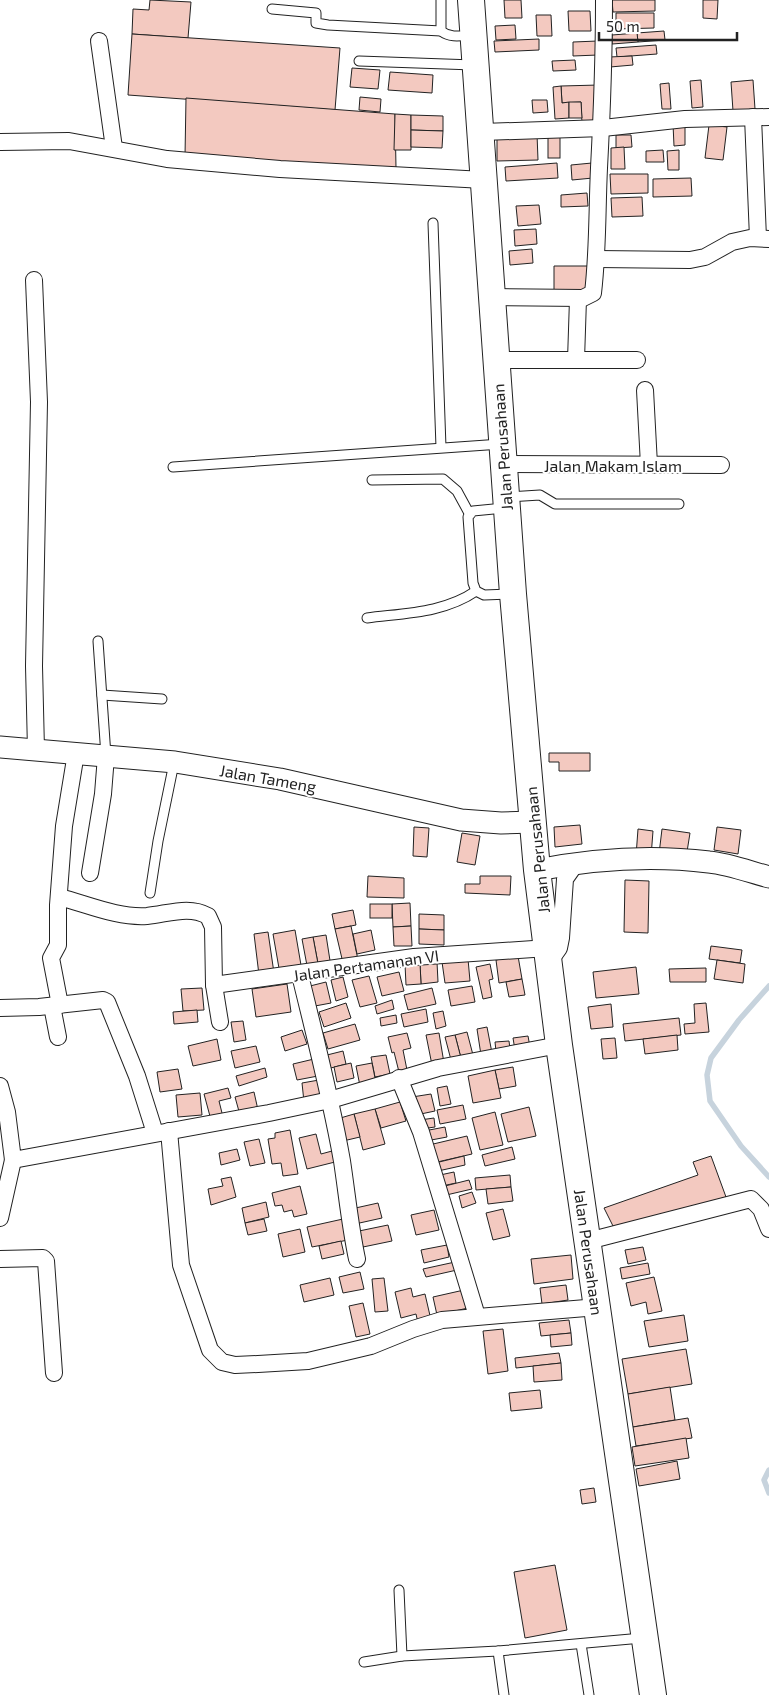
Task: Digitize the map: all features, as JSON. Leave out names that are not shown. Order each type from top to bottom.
[{"type":"main road","name":"Jalan Perusahaan","points":[[471,0],[494,297],[496,360],[513,594],[537,870],[559,1045],[653,1695]]},
{"type":"street","points":[[494,297],[578,299],[593,293],[597,259],[602,128],[604,0]]},
{"type":"street","points":[[100,41],[114,148]]},
{"type":"street","points":[[482,132],[602,128],[685,119],[761,117],[763,239],[750,238],[732,242],[705,256],[690,260],[597,259]]},
{"type":"street","points":[[0,142],[69,141],[167,159],[484,180]]},
{"type":"street","points":[[34,280],[39,402],[34,666],[36,750]]},
{"type":"street","points":[[576,360],[578,299]]},
{"type":"street","points":[[496,360],[637,360]]},
{"type":"street","points":[[645,390],[650,465]]},
{"type":"street","name":"Jalan Makam Islam","points":[[504,454],[650,465],[722,465]]},
{"type":"street","name":"Jalan Tameng","points":[[0,746],[174,762],[280,779],[461,820],[501,823],[533,822]]},
{"type":"street","points":[[58,1036],[50,965],[52,954],[58,945],[58,897],[64,826],[76,753]]},
{"type":"street","points":[[90,873],[103,794],[106,756]]},
{"type":"street","points":[[537,870],[577,862],[638,859],[710,862],[769,877]]},
{"type":"street","points":[[548,955],[559,948],[565,879],[577,862]]},
{"type":"street","points":[[58,897],[133,916],[184,910],[208,916],[213,928],[214,985],[220,1022]]},
{"type":"street","name":"Jalan Pertamanan VI","points":[[214,985],[300,975],[414,957],[548,955]]},
{"type":"street","points":[[300,975],[330,1100],[342,1163],[349,1223],[357,1259]]},
{"type":"street","points":[[0,1008],[103,1000],[107,1002],[162,1132],[181,1265],[210,1350],[222,1362],[235,1365],[308,1361],[371,1346],[413,1329],[442,1320],[598,1306]]},
{"type":"street","points":[[13,1160],[330,1100],[438,1068],[559,1045]]},
{"type":"street","points":[[399,1078],[421,1132],[477,1316]]},
{"type":"street","points":[[0,1086],[13,1160],[3,1188],[0,1218]]},
{"type":"street","points":[[588,1241],[746,1199],[761,1209],[769,1229]]},
{"type":"street","points":[[0,1259],[42,1258],[46,1261],[54,1373]]},
{"type":"lane","points":[[441,0],[441,31]]},
{"type":"lane","points":[[272,9],[316,13],[316,23],[328,25],[441,31],[446,35],[456,36],[474,35]]},
{"type":"lane","points":[[360,61],[476,65]]},
{"type":"lane","points":[[433,222],[441,447]]},
{"type":"lane","points":[[173,467],[441,447],[504,454]]},
{"type":"lane","points":[[372,480],[443,479],[457,491],[469,513],[472,574],[476,591]]},
{"type":"lane","points":[[469,513],[540,495],[555,504],[679,504]]},
{"type":"lane","points":[[476,591],[484,595],[513,594]]},
{"type":"lane","points":[[367,618],[440,608],[454,604],[476,591]]},
{"type":"lane","points":[[98,641],[106,756]]},
{"type":"lane","points":[[102,695],[162,699]]},
{"type":"lane","points":[[150,893],[174,762]]},
{"type":"lane","points":[[399,1590],[402,1656]]},
{"type":"lane","points":[[364,1662],[402,1656],[498,1651],[645,1637]]},
{"type":"lane","points":[[581,1644],[589,1695]]},
{"type":"lane","points":[[498,1651],[504,1695]]},
{"type":"building","points":[[150,0],[191,2],[188,38],[132,34],[133,9],[149,10]]},
{"type":"building","points":[[504,0],[521,0],[522,18],[505,18]]},
{"type":"building","points":[[612,0],[655,0],[655,11],[613,12]]},
{"type":"building","points":[[703,0],[718,0],[717,19],[703,18]]},
{"type":"building","points":[[568,11],[590,11],[591,31],[569,31]]},
{"type":"building","points":[[616,13],[654,13],[654,28],[616,29]]},
{"type":"building","points":[[536,15],[551,15],[552,36],[537,36]]},
{"type":"building","points":[[515,25],[516,39],[496,40],[495,26]]},
{"type":"building","points":[[664,31],[665,40],[638,42],[637,33]]},
{"type":"building","points":[[637,33],[638,42],[612,44],[612,35]]},
{"type":"building","points":[[132,34],[340,48],[335,110],[128,95]]},
{"type":"building","points":[[539,39],[539,50],[495,52],[494,41]]},
{"type":"building","points":[[598,41],[598,55],[573,56],[573,42]]},
{"type":"building","points":[[656,45],[657,54],[617,57],[616,48]]},
{"type":"building","points":[[632,56],[633,65],[610,67],[609,57]]},
{"type":"building","points":[[575,60],[576,70],[553,71],[552,61]]},
{"type":"building","points":[[352,68],[380,70],[378,89],[350,87]]},
{"type":"building","points":[[390,72],[433,75],[432,93],[388,90]]},
{"type":"building","points":[[701,80],[703,107],[692,108],[690,81]]},
{"type":"building","points":[[753,80],[755,109],[733,111],[731,82]]},
{"type":"building","points":[[669,83],[671,109],[662,109],[660,84]]},
{"type":"building","points":[[599,85],[601,122],[582,123],[581,102],[562,103],[561,86]]},
{"type":"building","points":[[561,86],[562,103],[569,102],[569,118],[555,119],[553,87]]},
{"type":"building","points":[[360,97],[381,99],[380,112],[359,110]]},
{"type":"building","points":[[186,98],[395,114],[396,168],[185,156]]},
{"type":"building","points":[[532,100],[547,100],[548,112],[533,113]]},
{"type":"building","points":[[569,102],[581,102],[582,118],[569,118]]},
{"type":"building","points":[[395,114],[411,115],[411,150],[394,150]]},
{"type":"building","points":[[411,115],[443,116],[443,131],[411,130]]},
{"type":"building","points":[[673,124],[685,124],[685,145],[674,146]]},
{"type":"building","points":[[709,125],[727,127],[723,160],[705,158]]},
{"type":"building","points":[[411,130],[443,131],[442,148],[411,147]]},
{"type":"building","points":[[548,133],[560,133],[560,158],[548,158]]},
{"type":"building","points":[[537,134],[538,160],[497,161],[497,136]]},
{"type":"building","points":[[616,135],[631,135],[632,147],[616,148]]},
{"type":"building","points":[[624,147],[625,169],[611,169],[611,148]]},
{"type":"building","points":[[663,150],[664,162],[646,162],[646,151]]},
{"type":"building","points":[[679,150],[679,170],[668,170],[667,151]]},
{"type":"building","points":[[557,163],[558,178],[506,181],[505,167]]},
{"type":"building","points":[[592,163],[593,178],[572,180],[571,165]]},
{"type":"building","points":[[610,174],[648,174],[648,193],[611,194]]},
{"type":"building","points":[[691,178],[692,196],[653,197],[653,179]]},
{"type":"building","points":[[587,193],[588,206],[561,207],[561,195]]},
{"type":"building","points":[[642,197],[643,216],[612,217],[611,198]]},
{"type":"building","points":[[539,205],[541,224],[518,226],[516,206]]},
{"type":"building","points":[[536,229],[537,244],[515,246],[514,230]]},
{"type":"building","points":[[532,249],[533,263],[510,265],[509,251]]},
{"type":"building","points":[[554,266],[588,266],[588,291],[554,290]]},
{"type":"building","points":[[549,753],[590,753],[590,771],[559,771],[559,762],[549,762]]},
{"type":"building","points":[[580,825],[582,844],[555,847],[554,827]]},
{"type":"building","points":[[414,827],[429,828],[427,857],[413,856]]},
{"type":"building","points":[[717,827],[741,830],[738,854],[714,850]]},
{"type":"building","points":[[638,829],[653,831],[651,857],[636,856]]},
{"type":"building","points":[[662,829],[690,833],[686,858],[659,854]]},
{"type":"building","points":[[462,833],[480,836],[475,865],[457,862]]},
{"type":"building","points":[[368,876],[404,878],[404,898],[367,897]]},
{"type":"building","points":[[480,876],[511,876],[510,895],[465,893],[465,884],[480,884]]},
{"type":"building","points":[[625,880],[649,881],[648,933],[624,932]]},
{"type":"building","points":[[410,903],[411,926],[393,927],[392,904]]},
{"type":"building","points":[[370,904],[392,904],[392,918],[370,918]]},
{"type":"building","points":[[353,910],[356,925],[335,929],[332,914]]},
{"type":"building","points":[[419,914],[444,915],[444,930],[419,929]]},
{"type":"building","points":[[351,926],[358,960],[343,963],[335,929]]},
{"type":"building","points":[[411,926],[412,946],[394,946],[393,927]]},
{"type":"building","points":[[419,929],[444,930],[444,945],[419,944]]},
{"type":"building","points":[[295,930],[302,971],[280,974],[273,934]]},
{"type":"building","points":[[371,930],[375,950],[357,954],[353,934]]},
{"type":"building","points":[[268,932],[274,973],[259,975],[254,934]]},
{"type":"building","points":[[326,935],[331,967],[319,969],[313,937]]},
{"type":"building","points":[[313,937],[319,969],[308,971],[302,939]]},
{"type":"building","points":[[711,946],[742,950],[740,963],[709,959]]},
{"type":"building","points":[[518,956],[522,979],[499,983],[496,960]]},
{"type":"building","points":[[468,959],[470,981],[445,983],[442,962]]},
{"type":"building","points":[[717,960],[745,964],[743,983],[714,979]]},
{"type":"building","points":[[437,962],[438,982],[421,984],[420,963]]},
{"type":"building","points":[[420,963],[421,984],[406,985],[405,964]]},
{"type":"building","points":[[490,964],[493,979],[489,980],[492,997],[483,999],[476,967]]},
{"type":"building","points":[[636,967],[639,994],[596,998],[593,972]]},
{"type":"building","points":[[706,968],[706,982],[670,982],[669,969]]},
{"type":"building","points":[[399,972],[404,991],[382,996],[377,977]]},
{"type":"building","points":[[369,976],[377,1003],[360,1007],[352,980]]},
{"type":"building","points":[[343,977],[348,997],[336,1001],[331,980]]},
{"type":"building","points":[[522,979],[525,995],[509,997],[506,982]]},
{"type":"building","points":[[326,982],[331,1003],[315,1006],[310,986]]},
{"type":"building","points":[[287,984],[291,1012],[256,1017],[252,989]]},
{"type":"building","points":[[472,986],[475,1002],[451,1006],[448,990]]},
{"type":"building","points":[[202,988],[204,1010],[183,1011],[181,989]]},
{"type":"building","points":[[432,988],[436,1004],[408,1010],[404,995]]},
{"type":"building","points":[[392,1000],[394,1009],[377,1014],[375,1006]]},
{"type":"building","points":[[346,1003],[351,1018],[324,1027],[319,1012]]},
{"type":"building","points":[[706,1003],[709,1032],[685,1034],[684,1024],[695,1023],[694,1004]]},
{"type":"building","points":[[611,1004],[613,1027],[591,1029],[588,1007]]},
{"type":"building","points":[[426,1009],[428,1022],[404,1027],[401,1014]]},
{"type":"building","points":[[197,1010],[198,1022],[174,1024],[173,1012]]},
{"type":"building","points":[[443,1011],[446,1026],[436,1029],[433,1013]]},
{"type":"building","points":[[396,1015],[397,1023],[381,1026],[380,1018]]},
{"type":"building","points":[[679,1018],[681,1035],[625,1041],[623,1024]]},
{"type":"building","points":[[243,1021],[246,1040],[234,1042],[231,1022]]},
{"type":"building","points":[[355,1024],[360,1040],[328,1049],[323,1033]]},
{"type":"building","points":[[487,1027],[492,1053],[481,1055],[477,1029]]},
{"type":"building","points":[[302,1030],[307,1044],[285,1051],[281,1037]]},
{"type":"building","points":[[467,1032],[473,1055],[461,1058],[455,1035]]},
{"type":"building","points":[[407,1033],[411,1048],[403,1050],[407,1070],[399,1072],[388,1037]]},
{"type":"building","points":[[439,1033],[444,1063],[432,1065],[426,1035]]},
{"type":"building","points":[[455,1035],[461,1058],[451,1060],[445,1037]]},
{"type":"building","points":[[677,1035],[678,1050],[645,1054],[643,1039]]},
{"type":"building","points":[[528,1036],[530,1047],[515,1050],[513,1038]]},
{"type":"building","points":[[615,1038],[617,1058],[603,1059],[601,1039]]},
{"type":"building","points":[[217,1039],[221,1060],[193,1066],[188,1046]]},
{"type":"building","points":[[509,1041],[510,1049],[496,1051],[495,1042]]},
{"type":"building","points":[[256,1046],[260,1062],[235,1068],[231,1051]]},
{"type":"building","points":[[343,1051],[346,1064],[327,1069],[323,1056]]},
{"type":"building","points":[[386,1055],[390,1074],[375,1077],[371,1057]]},
{"type":"building","points":[[314,1059],[318,1076],[297,1080],[293,1064]]},
{"type":"building","points":[[351,1063],[354,1078],[337,1082],[334,1067]]},
{"type":"building","points":[[372,1063],[376,1083],[360,1086],[356,1066]]},
{"type":"building","points":[[513,1067],[516,1086],[499,1089],[495,1070]]},
{"type":"building","points":[[265,1068],[267,1077],[239,1086],[236,1076]]},
{"type":"building","points":[[178,1069],[182,1089],[160,1092],[157,1072]]},
{"type":"building","points":[[495,1070],[501,1098],[473,1103],[468,1076]]},
{"type":"building","points":[[319,1080],[322,1100],[304,1102],[302,1083]]},
{"type":"building","points":[[447,1086],[451,1104],[440,1106],[437,1088]]},
{"type":"building","points":[[228,1088],[231,1098],[219,1101],[223,1117],[211,1120],[204,1094]]},
{"type":"building","points":[[254,1092],[258,1110],[240,1115],[235,1097]]},
{"type":"building","points":[[200,1093],[202,1115],[178,1117],[176,1095]]},
{"type":"building","points":[[431,1094],[435,1111],[416,1115],[412,1097]]},
{"type":"building","points":[[400,1102],[406,1121],[381,1128],[375,1109]]},
{"type":"building","points":[[463,1105],[466,1119],[440,1124],[437,1110]]},
{"type":"building","points":[[529,1107],[536,1136],[508,1142],[501,1114]]},
{"type":"building","points":[[375,1109],[385,1144],[363,1150],[354,1114]]},
{"type":"building","points":[[495,1112],[503,1145],[480,1150],[472,1118]]},
{"type":"building","points":[[354,1114],[360,1137],[343,1141],[337,1119]]},
{"type":"building","points":[[434,1118],[435,1127],[421,1129],[420,1120]]},
{"type":"building","points":[[445,1127],[447,1137],[426,1141],[424,1131]]},
{"type":"building","points":[[290,1130],[298,1174],[283,1176],[281,1163],[272,1164],[268,1139],[275,1138],[275,1133]]},
{"type":"building","points":[[316,1134],[321,1154],[332,1151],[335,1162],[307,1169],[299,1138]]},
{"type":"building","points":[[467,1136],[472,1154],[433,1163],[429,1145]]},
{"type":"building","points":[[259,1139],[265,1163],[250,1166],[244,1142]]},
{"type":"building","points":[[512,1147],[515,1159],[485,1166],[482,1155]]},
{"type":"building","points":[[237,1149],[240,1160],[221,1165],[219,1153]]},
{"type":"building","points":[[464,1156],[465,1165],[438,1171],[435,1163]]},
{"type":"building","points":[[711,1156],[726,1197],[616,1232],[604,1208],[698,1175],[693,1162]]},
{"type":"building","points":[[454,1172],[456,1183],[442,1186],[440,1175]]},
{"type":"building","points":[[510,1175],[511,1187],[476,1190],[475,1178]]},
{"type":"building","points":[[231,1177],[236,1197],[211,1205],[208,1189],[223,1186],[221,1179]]},
{"type":"building","points":[[469,1180],[472,1189],[442,1196],[441,1187]]},
{"type":"building","points":[[300,1186],[307,1214],[294,1217],[292,1210],[284,1212],[282,1205],[275,1206],[272,1193]]},
{"type":"building","points":[[511,1187],[513,1201],[488,1204],[486,1189]]},
{"type":"building","points":[[472,1192],[476,1203],[462,1208],[459,1196]]},
{"type":"building","points":[[266,1202],[269,1217],[245,1223],[242,1208]]},
{"type":"building","points":[[378,1203],[382,1218],[355,1224],[351,1209]]},
{"type":"building","points":[[503,1209],[510,1236],[493,1240],[486,1213]]},
{"type":"building","points":[[434,1210],[439,1230],[416,1235],[411,1215]]},
{"type":"building","points":[[264,1219],[267,1231],[248,1235],[245,1223]]},
{"type":"building","points":[[343,1219],[348,1240],[312,1247],[307,1227]]},
{"type":"building","points":[[388,1225],[392,1241],[363,1247],[359,1231]]},
{"type":"building","points":[[300,1229],[305,1252],[283,1257],[278,1234]]},
{"type":"building","points":[[341,1241],[344,1254],[322,1259],[319,1246]]},
{"type":"building","points":[[447,1245],[449,1257],[424,1263],[421,1250]]},
{"type":"building","points":[[643,1247],[646,1260],[628,1264],[625,1250]]},
{"type":"building","points":[[571,1255],[573,1279],[534,1284],[531,1259]]},
{"type":"building","points":[[455,1262],[457,1270],[426,1277],[423,1269]]},
{"type":"building","points":[[648,1263],[650,1274],[622,1279],[620,1268]]},
{"type":"building","points":[[360,1272],[364,1289],[343,1293],[339,1277]]},
{"type":"building","points":[[654,1277],[662,1311],[648,1314],[646,1302],[631,1306],[626,1283]]},
{"type":"building","points":[[330,1278],[334,1295],[304,1302],[300,1285]]},
{"type":"building","points":[[384,1278],[388,1311],[375,1312],[372,1279]]},
{"type":"building","points":[[566,1285],[568,1300],[542,1304],[540,1288]]},
{"type":"building","points":[[411,1288],[413,1297],[425,1294],[431,1320],[418,1323],[416,1314],[401,1318],[395,1292]]},
{"type":"building","points":[[464,1290],[468,1308],[437,1315],[433,1297]]},
{"type":"building","points":[[363,1303],[370,1334],[356,1337],[349,1306]]},
{"type":"building","points":[[684,1315],[688,1341],[649,1347],[644,1321]]},
{"type":"building","points":[[569,1320],[571,1333],[541,1336],[539,1323]]},
{"type":"building","points":[[503,1329],[508,1371],[488,1374],[483,1331]]},
{"type":"building","points":[[571,1333],[572,1345],[551,1347],[550,1335]]},
{"type":"building","points":[[686,1349],[692,1384],[628,1394],[622,1359]]},
{"type":"building","points":[[559,1353],[561,1363],[516,1368],[515,1358]]},
{"type":"building","points":[[561,1363],[562,1380],[534,1382],[533,1366]]},
{"type":"building","points":[[670,1387],[675,1420],[633,1427],[628,1394]]},
{"type":"building","points":[[540,1390],[542,1408],[511,1411],[509,1393]]},
{"type":"building","points":[[688,1418],[692,1438],[636,1446],[633,1427]]},
{"type":"building","points":[[686,1438],[689,1458],[635,1466],[632,1447]]},
{"type":"building","points":[[677,1461],[680,1479],[639,1486],[636,1469]]},
{"type":"building","points":[[594,1488],[596,1502],[582,1504],[580,1490]]},
{"type":"building","points":[[555,1565],[567,1630],[525,1638],[514,1572]]},
{"type":"waterway","points":[[769,986],[739,1020],[711,1058],[707,1075],[710,1101],[741,1146],[769,1177]]},
{"type":"waterway","points":[[769,1470],[764,1480],[769,1493]]}]
